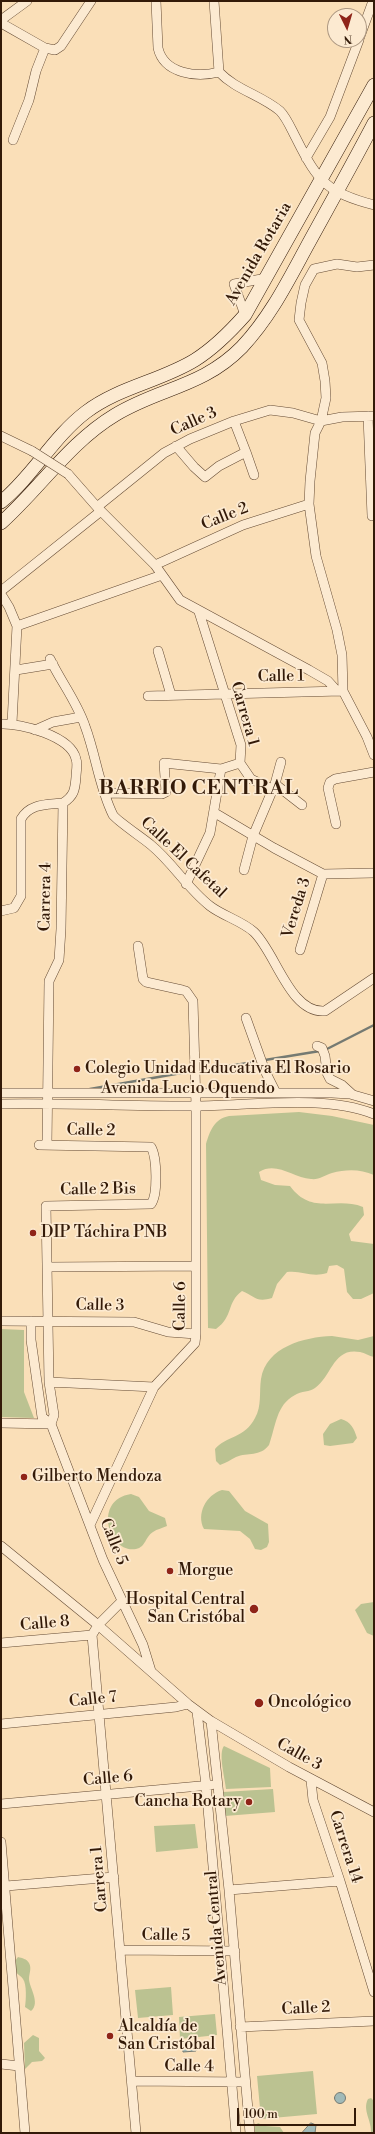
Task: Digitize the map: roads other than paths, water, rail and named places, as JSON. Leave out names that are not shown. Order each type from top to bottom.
[{"type":"main road","name":"Avenida Rotaria","points":[[1,502],[62,436],[86,413],[124,390],[165,374],[195,360],[222,339],[245,315],[374,85]]},
{"type":"main road","points":[[1,523],[95,428],[116,414],[186,385],[210,373],[241,348],[265,321],[286,287],[374,123]]},
{"type":"street","points":[[24,2],[1,21],[45,48],[55,50],[61,46],[91,1]]},
{"type":"street","points":[[156,1],[159,54],[168,65],[189,74],[203,75],[219,72]]},
{"type":"street","points":[[214,1],[219,72],[234,84],[266,101],[282,112],[306,158],[321,180],[337,193],[374,205]]},
{"type":"street","points":[[367,22],[372,11],[373,1]]},
{"type":"street","points":[[13,140],[29,100],[36,71],[45,48]]},
{"type":"street","points":[[306,158],[330,117],[356,48]]},
{"type":"street","points":[[340,691],[342,655],[337,630],[316,556],[309,504],[315,433],[322,421],[326,398],[322,363],[299,320],[305,285],[314,269],[337,264],[357,267],[374,265]]},
{"type":"street","points":[[245,315],[234,284],[267,278]]},
{"type":"street","name":"Calle 3","points":[[1,591],[164,453],[176,446],[234,421],[270,410],[293,413],[322,421]]},
{"type":"street","points":[[322,421],[342,417],[371,416],[372,516]]},
{"type":"street","points":[[234,421],[254,475]]},
{"type":"street","points":[[1,436],[32,451],[68,474],[99,509],[155,564],[180,600],[199,612],[218,620],[310,670],[328,681],[340,691],[367,737],[374,755]]},
{"type":"street","points":[[176,446],[194,467],[205,477],[220,466],[246,452]]},
{"type":"street","name":"Calle 2","points":[[155,564],[243,525],[309,504]]},
{"type":"street","points":[[17,626],[162,575]]},
{"type":"street","points":[[1,594],[10,607],[17,626],[16,670],[12,723]]},
{"type":"street","name":"Carrera 1","points":[[199,612],[241,745],[240,763],[221,769]]},
{"type":"street","points":[[158,650],[171,695]]},
{"type":"street","name":"Calle El Cafetal","points":[[16,670],[51,662],[81,717],[96,758],[97,770],[104,793],[114,817],[156,849],[186,884],[210,906],[253,931],[262,942],[293,992],[305,1006],[316,1011],[326,1010],[374,978]]},
{"type":"street","name":"Calle 1","points":[[148,696],[340,691]]},
{"type":"street","points":[[35,730],[53,722],[81,717]]},
{"type":"street","points":[[1,724],[12,723],[56,738],[70,748],[76,759],[75,791],[72,797],[63,803],[41,805],[24,812],[21,819],[21,896],[14,908],[1,911]]},
{"type":"street","points":[[244,870],[253,836],[274,787],[281,762]]},
{"type":"street","points":[[240,763],[251,779],[274,787],[302,805]]},
{"type":"street","points":[[104,793],[162,794],[166,792],[164,764],[221,769],[215,813],[206,846],[186,884]]},
{"type":"street","points":[[336,824],[328,788],[330,782],[335,779],[374,772]]},
{"type":"street","name":"Carrera 4","points":[[47,1104],[49,981],[59,960],[61,929],[63,803]]},
{"type":"street","points":[[215,813],[253,836],[323,874],[374,873]]},
{"type":"street","name":"Vereda 3","points":[[300,950],[323,874]]},
{"type":"street","name":"Calle 6","points":[[90,1525],[154,1387],[194,1343],[196,1334],[196,1093],[193,1001],[186,991],[146,982],[143,979],[138,946]]},
{"type":"street","points":[[246,1018],[265,1071],[276,1093]]},
{"type":"street","points":[[317,1046],[322,1048],[325,1056],[327,1073],[330,1079],[342,1085],[353,1095]]},
{"type":"street","name":"Avenida Lucio Oquendo","points":[[1,1093],[332,1093],[372,1097]]},
{"type":"street","name":"Avenida Lucio Oquendo","points":[[1,1104],[196,1106],[318,1104],[347,1106],[374,1114]]},
{"type":"street","name":"Calle 2","points":[[47,1104],[43,1145],[151,1148],[154,1152],[156,1198],[151,1204]]},
{"type":"street","name":"Calle 2 Bis","points":[[46,1206],[151,1204]]},
{"type":"street","name":"Calle 5","points":[[46,1206],[49,1382],[54,1415],[51,1424]]},
{"type":"street","points":[[48,1267],[196,1266]]},
{"type":"street","name":"Calle 3","points":[[1,1321],[48,1320],[134,1322],[168,1332],[196,1334]]},
{"type":"street","name":"Calle 5","points":[[31,1321],[31,1340],[42,1417],[51,1424],[103,1560],[144,1645],[151,1671]]},
{"type":"street","points":[[49,1382],[154,1387]]},
{"type":"street","points":[[1,1423],[51,1424]]},
{"type":"street","name":"Calle 3","points":[[1,1546],[98,1625],[212,1725],[311,1780],[374,1812]]},
{"type":"street","points":[[92,1635],[98,1625],[122,1601]]},
{"type":"street","name":"Carrera 1","points":[[92,1635],[133,2080],[136,2133]]},
{"type":"street","name":"Calle 8","points":[[1,1643],[92,1635]]},
{"type":"street","name":"Calle 7","points":[[1,1724],[176,1707],[188,1704]]},
{"type":"street","name":"Avenida Central","points":[[197,1712],[201,1730],[236,2133]]},
{"type":"street","points":[[201,1730],[205,1726],[212,1725]]},
{"type":"street","name":"Avenida Central","points":[[212,1725],[235,1951],[240,2027],[250,2133]]},
{"type":"street","name":"Carrera 14","points":[[311,1780],[313,1800],[340,1881],[374,1992]]},
{"type":"street","name":"Calle 6","points":[[1,1804],[107,1793],[219,1784]]},
{"type":"street","points":[[1,1842],[6,1886],[6,1948],[25,2133]]},
{"type":"street","points":[[6,1886],[114,1877]]},
{"type":"street","points":[[229,1890],[340,1881]]},
{"type":"street","name":"Calle 5","points":[[121,1950],[235,1951]]},
{"type":"street","name":"Calle 2","points":[[240,2027],[374,2021]]},
{"type":"street","points":[[1,2064],[19,2066]]},
{"type":"street","name":"Calle 4","points":[[133,2080],[232,2083],[245,2082]]},
{"type":"water","points":[[195,2043],[196,2051],[183,2052],[182,2044]]},
{"type":"water","points":[[338,2093],[342,2093],[344,2094],[344,2102],[338,2103],[335,2100],[335,2096]]},
{"type":"water","points":[[311,2123],[316,2125],[315,2133],[302,2133]]},
{"type":"waterway","points":[[325,1050],[374,1025]]},
{"type":"waterway","points":[[265,1060],[320,1051]]},
{"type":"waterway","points":[[204,1070],[254,1062]]},
{"type":"waterway","points":[[90,1089],[187,1072]]},
{"type":"place","name":"Colegio Unidad Educativa El Rosario","points":[[77,1069]]},
{"type":"place","name":"DIP Táchira PNB","points":[[33,1233]]},
{"type":"place","name":"Gilberto Mendoza","points":[[24,1477]]},
{"type":"place","name":"Morgue","points":[[170,1571]]},
{"type":"place","name":"Hospital Central San Cristóbal","points":[[254,1609]]},
{"type":"place","name":"Oncológico","points":[[259,1703]]},
{"type":"place","name":"Cancha Rotary","points":[[249,1802]]},
{"type":"place","name":"Alcaldía de San Cristóbal","points":[[110,2036]]},
{"type":"district","name":"BARRIO CENTRAL","points":[[199,789]]}]
